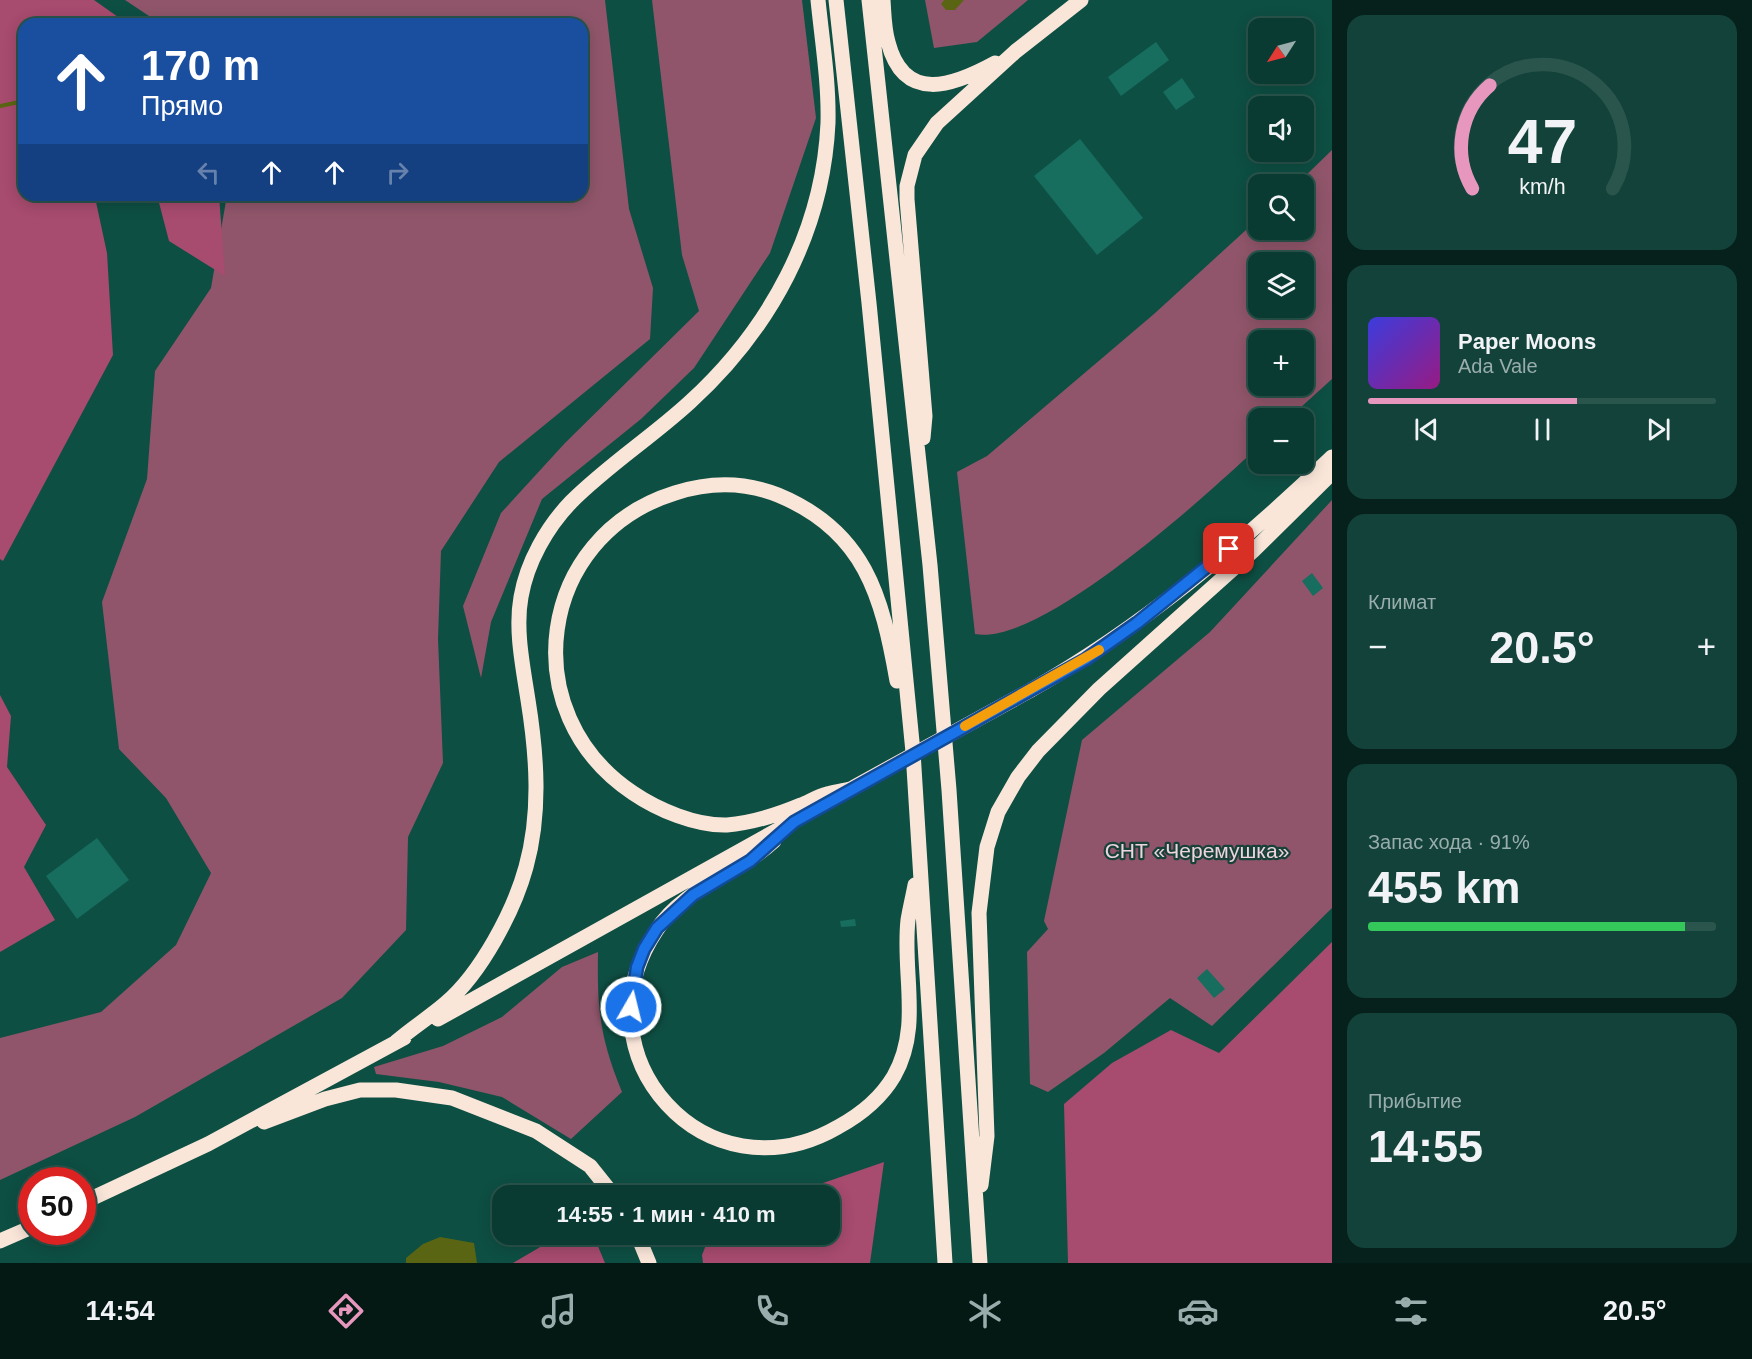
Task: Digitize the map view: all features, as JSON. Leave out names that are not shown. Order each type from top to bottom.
[{"type":"main road","points":[[396,1042],[447,1002],[480,964],[513,903],[526,868],[536,810],[536,780],[519,609],[526,577],[536,552],[552,526],[571,502],[693,400],[740,349],[769,309],[804,240],[821,180],[828,121],[818,0]]},
{"type":"main road","points":[[836,0],[870,303],[913,752],[945,1263]]},
{"type":"main road","points":[[870,0],[919,470],[949,790],[980,1263]]},
{"type":"main road","points":[[883,0],[888,43],[901,71],[918,84],[941,86],[975,74],[1016,51]]},
{"type":"main road","points":[[919,470],[925,416],[907,199],[910,170],[915,154],[937,123],[1016,51],[1081,0]]},
{"type":"main road","points":[[96,1196],[208,1144],[396,1042],[1086,659],[1146,616],[1261,523],[1332,457]]},
{"type":"main road","points":[[976,1221],[987,1136],[980,913],[987,847],[998,812],[1018,777],[1038,751],[1099,689],[1253,551],[1332,473]]},
{"type":"main road","points":[[852,788],[826,794],[755,821],[725,825],[668,812],[628,790],[599,766],[573,726],[563,702],[555,670],[558,619],[568,588],[579,566],[598,540],[620,521],[643,506],[693,487],[744,486],[770,492],[796,503],[822,519],[836,529],[860,558],[878,596],[886,622],[902,712],[913,752]]},
{"type":"main road","points":[[794,822],[750,861],[693,895],[673,911],[657,928],[637,967],[631,1017],[642,1068],[652,1087],[676,1115],[690,1126],[724,1143],[768,1148],[817,1138],[867,1107],[893,1077],[904,1057],[910,1029],[908,921],[920,864]]},
{"type":"main road","points":[[208,1144],[325,1099],[360,1090],[396,1090],[452,1098],[536,1131],[590,1166],[605,1185]]},
{"type":"main road","points":[[0,1241],[18,1233]]},
{"type":"main road","points":[[642,1245],[649,1263]]},
{"type":"green space","points":[[125,0],[605,0],[629,209],[653,288],[650,339],[499,462],[441,551],[438,639],[443,763],[408,837],[406,930],[342,998],[135,1117],[28,1167],[18,1167],[18,1172],[0,1180],[0,1038],[101,1012],[176,945],[211,873],[166,798],[119,749],[102,602],[147,479],[155,371],[211,288],[226,201],[588,201],[588,18],[152,18]]},
{"type":"green space","points":[[652,0],[802,0],[816,118],[770,253],[694,368],[641,419],[542,499],[491,622],[481,678],[463,606],[501,513],[565,443],[699,311],[682,255]]},
{"type":"green space","points":[[925,0],[1028,0],[977,42],[934,48]]},
{"type":"green space","points":[[1332,150],[1332,379],[1314,395],[1314,330],[1248,330],[1248,396],[1313,396],[1300,408],[1248,408],[1248,456],[1164,530],[1081,593],[1040,617],[1004,632],[975,634],[957,472],[987,456],[1154,314],[1248,228],[1248,240],[1314,240],[1314,174],[1307,174]]},
{"type":"green space","name":"СНТ «Черемушка»","points":[[1332,500],[1332,908],[1212,1026],[1170,998],[1104,1053],[1048,1092],[1030,1084],[1027,952],[1048,929],[1044,921],[1082,740],[1210,632]]},
{"type":"green space","points":[[598,952],[601,1023],[609,1056],[622,1092],[571,1139],[502,1097],[439,1082],[376,1074],[374,1067],[443,1046],[502,1017],[562,967]]},
{"type":"shaded area","points":[[0,0],[94,0],[120,18],[18,18],[18,201],[97,201],[107,253],[113,355],[3,561],[0,559]]},
{"type":"shaded area","points":[[944,0],[964,0],[955,10],[946,10],[941,4]]},
{"type":"shaded area","points":[[159,201],[219,201],[225,276],[169,241]]},
{"type":"shaded area","points":[[0,695],[11,716],[7,767],[46,825],[24,867],[55,920],[0,952]]},
{"type":"shaded area","points":[[1332,942],[1332,1263],[1068,1263],[1064,1104],[1112,1063],[1171,1030],[1219,1053]]},
{"type":"shaded area","points":[[884,1162],[870,1263],[703,1263],[702,1255],[706,1245],[840,1245],[840,1185],[817,1185]]},
{"type":"shaded area","points":[[440,1237],[474,1243],[477,1263],[406,1263],[406,1258],[423,1244]]},
{"type":"shaded area","points":[[544,1245],[597,1245],[605,1263],[513,1263]]},
{"type":"building","points":[[1156,42],[1169,60],[1121,96],[1108,77]]},
{"type":"building","points":[[1182,78],[1195,97],[1176,110],[1163,92]]},
{"type":"building","points":[[1080,139],[1143,218],[1097,255],[1034,176]]},
{"type":"building","points":[[1312,573],[1323,588],[1313,596],[1302,581]]},
{"type":"building","points":[[97,838],[129,880],[77,919],[46,876]]},
{"type":"building","points":[[855,919],[856,926],[841,927],[840,921]]},
{"type":"building","points":[[1207,969],[1225,989],[1214,998],[1197,978]]},
{"type":"waterway","points":[[0,106],[18,102]]},
{"type":"slow traffic","points":[[965,726],[1099,650]]},
{"type":"route","points":[[631,1007],[637,967],[644,949],[657,928],[693,895],[750,861],[794,822],[1086,659],[1137,623],[1229,549]]}]
